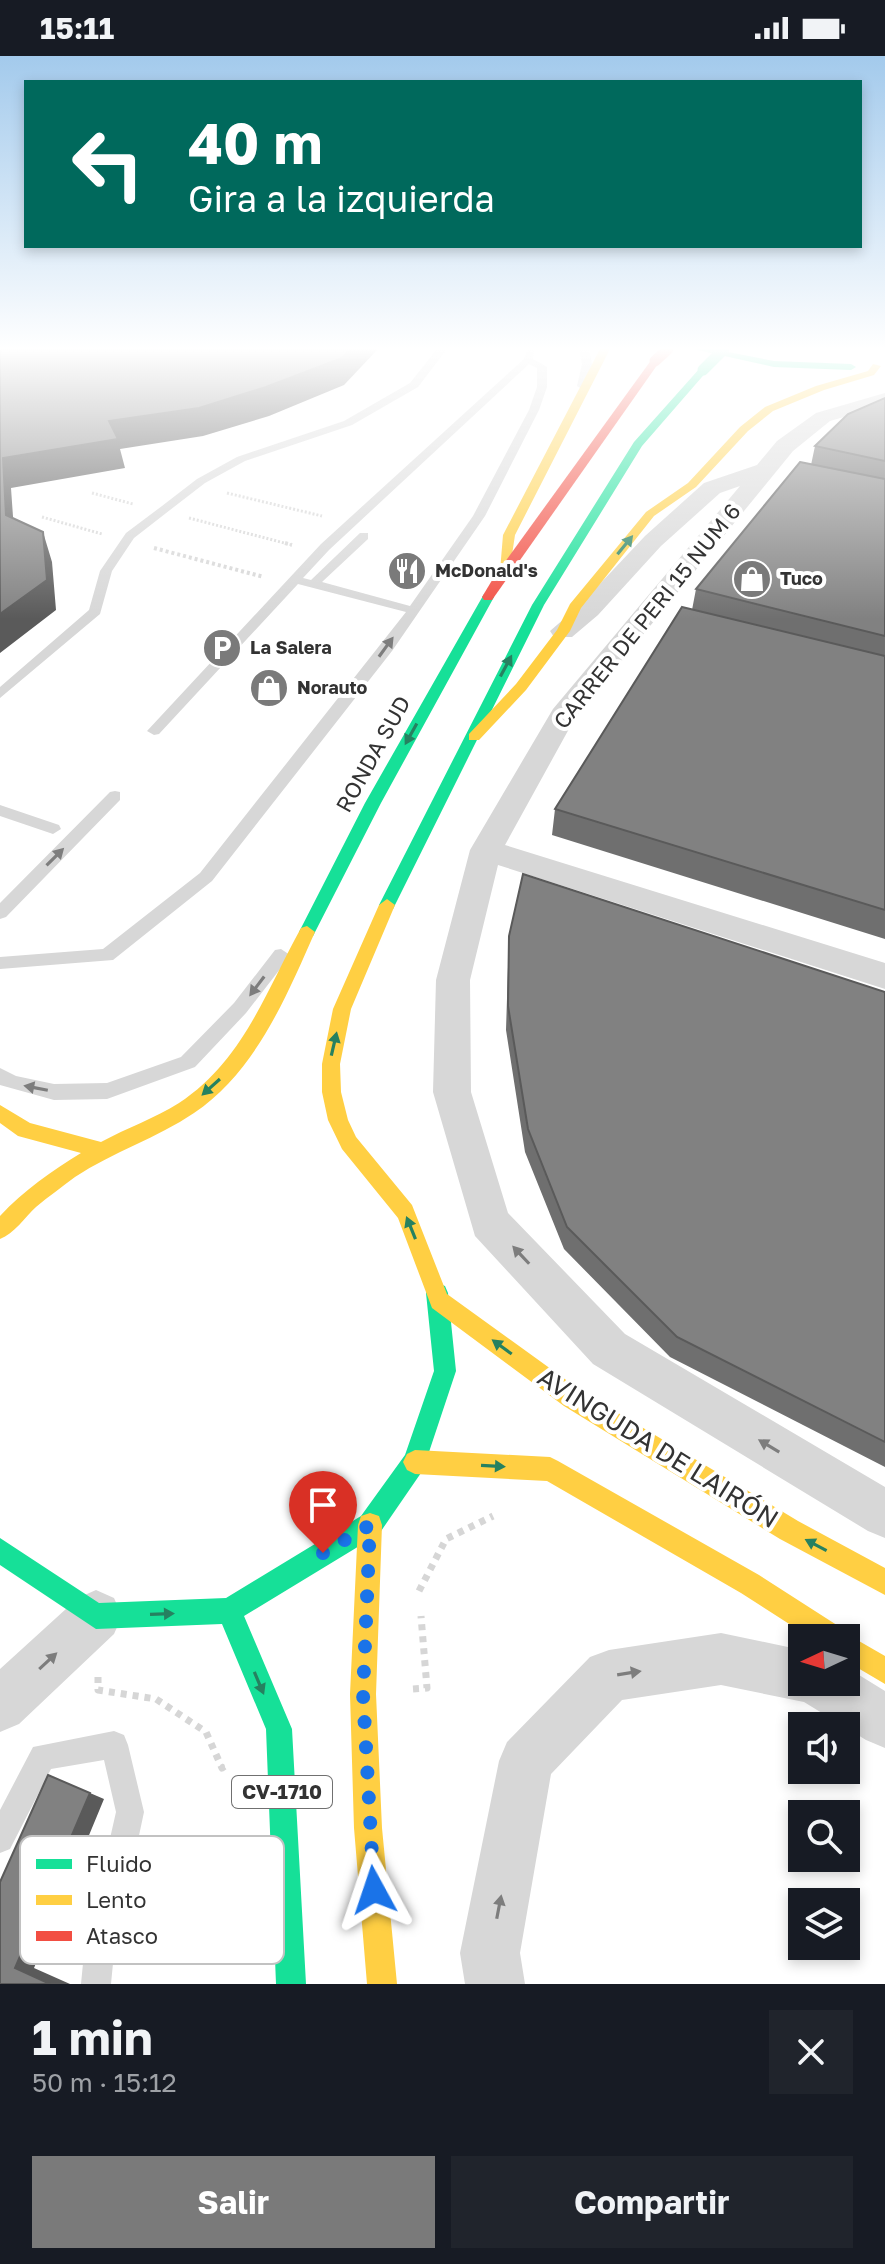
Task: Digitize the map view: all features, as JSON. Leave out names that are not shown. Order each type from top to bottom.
[{"type":"main road","points":[[504,568],[509,535],[559,439]]},
{"type":"main road","name":"RONDA SUD","points":[[0,1230],[23,1203],[102,1150],[191,1105],[237,1064],[278,996],[321,902],[504,568],[531,536],[595,439]]},
{"type":"main road","points":[[0,1550],[96,1616],[229,1611],[370,1525],[415,1462],[445,1371],[440,1301],[402,1205],[362,1159],[338,1121],[329,1065],[348,986],[426,822],[474,737],[496,686],[538,605],[642,439]]},
{"type":"main road","points":[[474,737],[521,687],[563,631],[575,607],[650,514],[692,485],[735,439]]},
{"type":"main road","points":[[0,1113],[25,1130],[102,1150]]},
{"type":"main road","name":"AVINGUDA DE LAIRÓN","points":[[440,1301],[572,1398],[789,1530],[885,1582]]},
{"type":"main road","points":[[415,1462],[550,1469],[750,1584],[812,1624]]},
{"type":"main road","points":[[370,1525],[363,1694],[368,1828],[382,1984]]},
{"type":"main road","name":"CV-1710","points":[[229,1611],[279,1729],[291,1984]]},
{"type":"main road","points":[[860,1655],[885,1671]]},
{"type":"street","name":"CARRER DE PERI 15 NUM 6","points":[[794,439],[765,470],[661,618],[563,715],[486,850],[453,980],[452,1092],[490,1223],[609,1349],[885,1514]]},
{"type":"street","points":[[563,631],[589,610],[653,541],[712,488],[765,470],[795,476]]},
{"type":"street","points":[[486,850],[885,976]]},
{"type":"street","points":[[0,1705],[96,1616]]},
{"type":"street","points":[[495,1984],[490,1953],[526,1761],[609,1676],[721,1659],[788,1673]]},
{"type":"street","points":[[844,1696],[885,1721]]},
{"type":"lane","points":[[0,694],[95,611],[106,571],[127,541],[162,511],[196,485],[241,459],[301,439]]},
{"type":"lane","points":[[154,731],[320,552],[440,439]]},
{"type":"lane","points":[[0,963],[107,955],[206,877],[387,648],[479,516],[522,439]]},
{"type":"lane","points":[[313,584],[364,536]]},
{"type":"lane","points":[[292,582],[313,584],[412,610]]},
{"type":"lane","points":[[0,913],[115,796]]},
{"type":"lane","points":[[0,810],[53,829]]},
{"type":"lane","points":[[0,1076],[12,1083],[54,1092],[107,1091],[188,1062],[240,1008],[321,902]]},
{"type":"lane","points":[[0,1839],[43,1757],[114,1745],[130,1812],[125,1836]]},
{"type":"lane","points":[[96,1984],[98,1964]]},
{"type":"path","points":[[196,485],[351,523]]},
{"type":"path","points":[[92,493],[320,552]]},
{"type":"path","points":[[42,517],[292,582]]},
{"type":"path","points":[[363,1694],[427,1688],[419,1592],[446,1539],[508,1509]]},
{"type":"path","points":[[96,1616],[98,1690],[156,1699],[206,1732],[222,1768],[279,1729]]},
{"type":"building","points":[[0,439],[118,439],[3,458],[6,515],[43,532],[47,580],[0,614]]},
{"type":"building","points":[[822,439],[885,439],[885,461],[815,446]]},
{"type":"building","points":[[800,462],[885,479],[885,636],[696,589]]},
{"type":"building","points":[[682,607],[885,656],[885,910],[555,809]]},
{"type":"building","points":[[523,874],[885,992],[885,1442],[677,1337],[567,1227],[528,1129],[508,1006],[509,936]]},
{"type":"building","points":[[48,1775],[90,1793],[72,1836],[21,1836]]},
{"type":"building","points":[[20,1837],[20,1956],[15,1968],[50,1984],[0,1984],[0,1882]]},
{"type":"traffic: fast","points":[[387,905],[538,605],[642,439]]},
{"type":"traffic: fast","points":[[307,932],[373,803],[488,597]]},
{"type":"traffic: fast","points":[[0,1550],[96,1616],[229,1611],[370,1525],[415,1462],[445,1371],[437,1293]]},
{"type":"traffic: fast","points":[[229,1611],[279,1729],[291,1984]]},
{"type":"traffic: slow","points":[[504,568],[509,535],[559,439]]},
{"type":"traffic: slow","points":[[474,737],[521,687],[563,631],[575,607],[650,514],[692,485],[735,439]]},
{"type":"traffic: slow","points":[[387,905],[342,1009],[331,1064],[332,1092],[338,1120],[349,1143],[405,1211],[437,1293]]},
{"type":"traffic: slow","points":[[0,1230],[28,1202],[76,1166],[178,1113],[214,1085],[247,1047],[261,1025],[307,932]]},
{"type":"traffic: slow","points":[[0,1113],[25,1130],[102,1150]]},
{"type":"traffic: slow","points":[[440,1301],[572,1398],[789,1530],[885,1582]]},
{"type":"traffic: slow","points":[[415,1462],[550,1469],[750,1584],[812,1624]]},
{"type":"traffic: slow","points":[[370,1525],[363,1694],[368,1828],[382,1984]]},
{"type":"traffic: slow","points":[[860,1655],[885,1671]]},
{"type":"traffic: jam","points":[[488,597],[597,439]]},
{"type":"place","name":"McDonald's","points":[[407,571]]},
{"type":"place","name":"Tuco","points":[[752,579]]},
{"type":"place","name":"La Salera","points":[[222,648]]},
{"type":"place","name":"Norauto","points":[[269,688]]},
{"type":"route","points":[[323,1553],[370,1525],[363,1694],[368,1828],[374,1890]]}]
